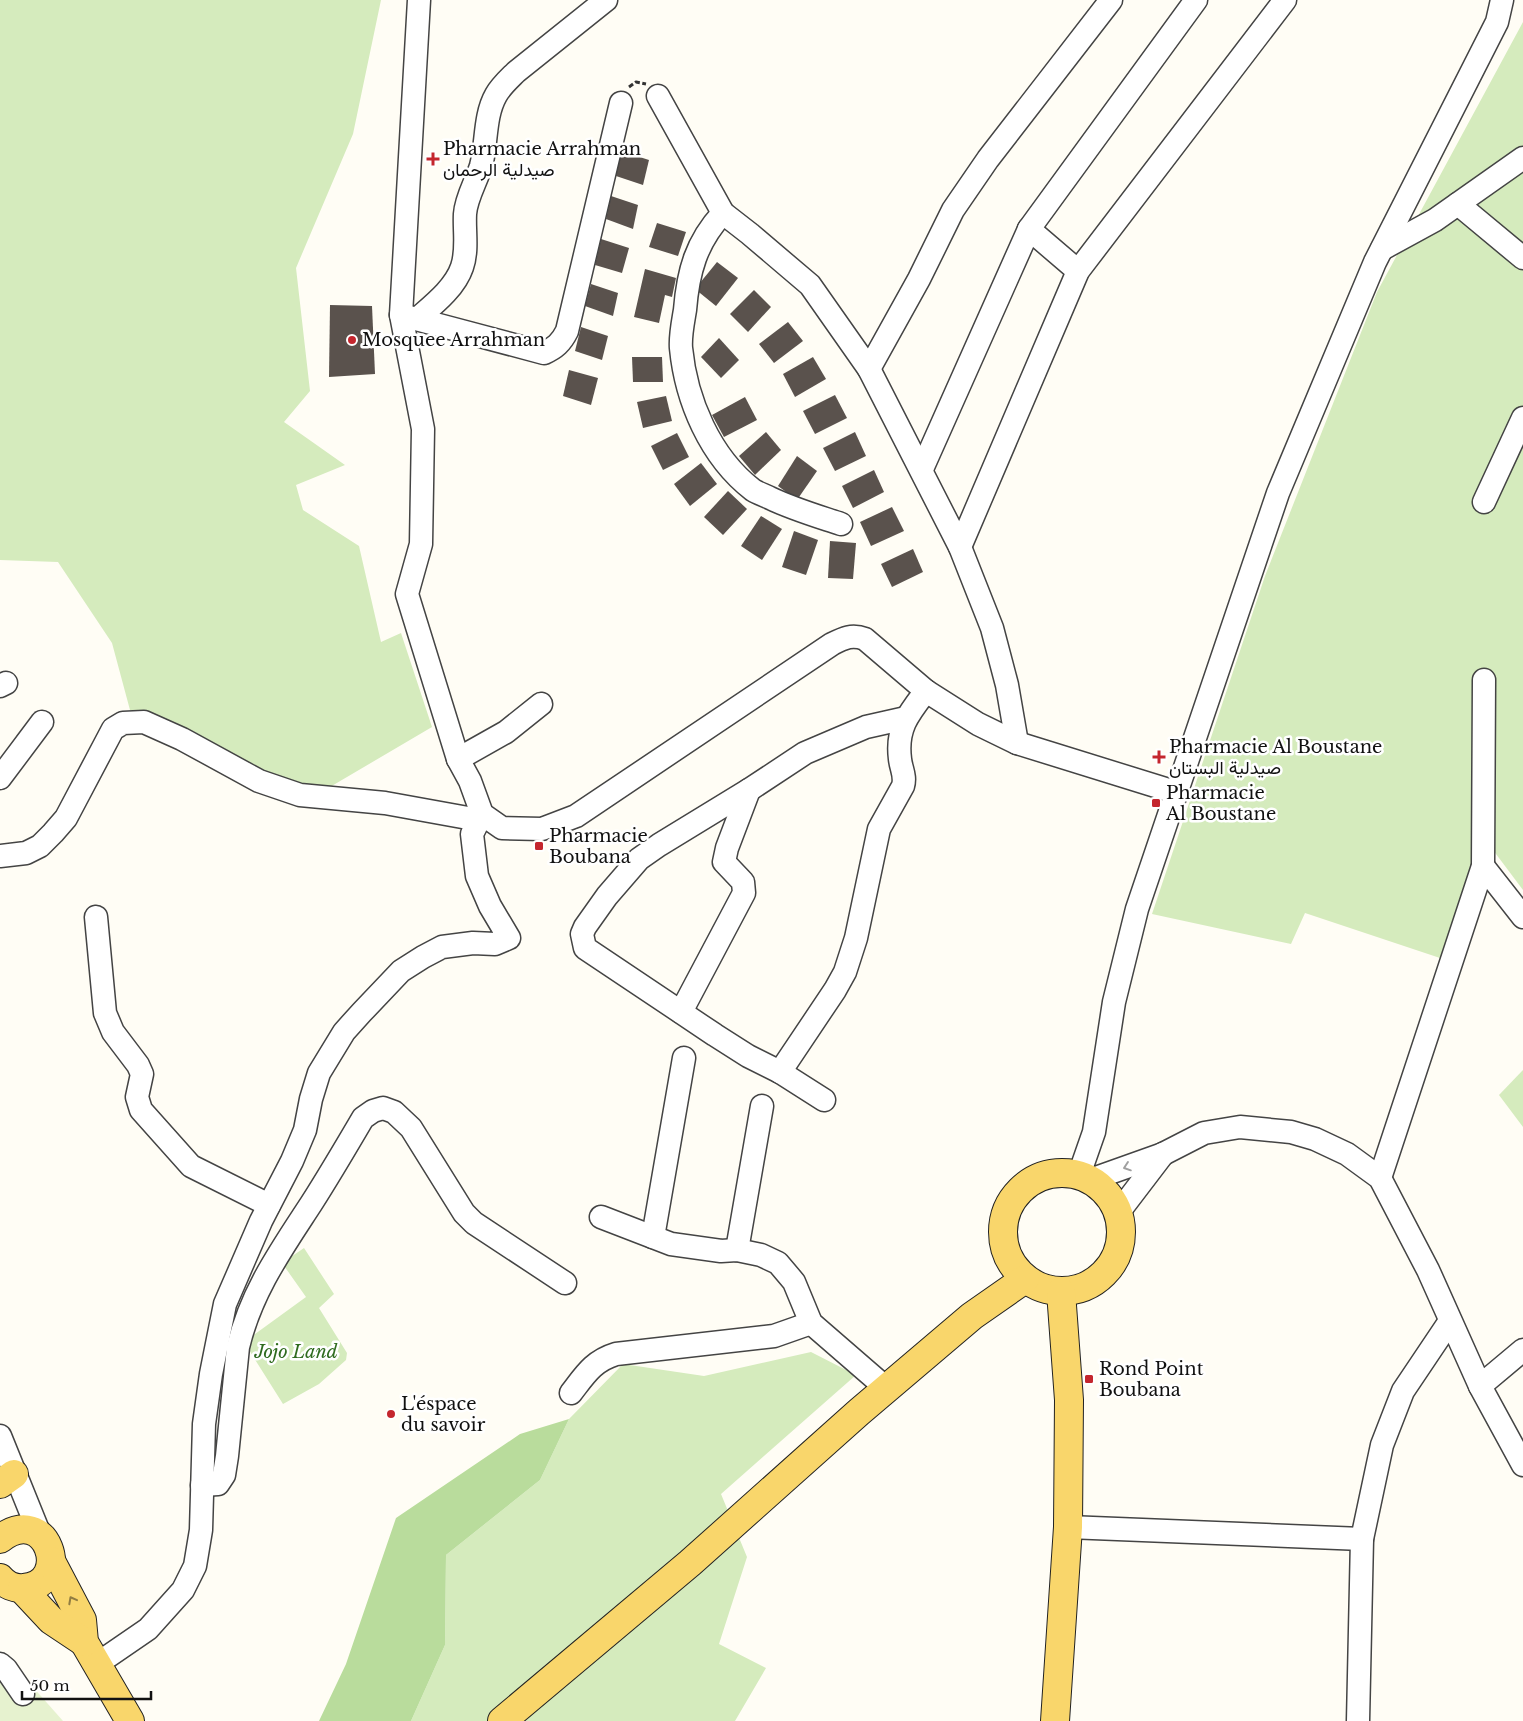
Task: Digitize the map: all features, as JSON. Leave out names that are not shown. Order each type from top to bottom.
[{"type":"main road","points":[[1059,1173],[1084,1178],[1108,1194],[1118,1213],[1122,1232],[1119,1250],[1111,1267],[1098,1280],[1071,1290],[1040,1288],[1025,1279],[1013,1266],[1008,1257],[1003,1236],[1004,1224],[1010,1205],[1022,1189],[1039,1178],[1059,1173]]},
{"type":"main road","points":[[972,1316],[1008,1257]]},
{"type":"main road","points":[[502,1721],[690,1563],[886,1388],[972,1316],[1025,1279]]},
{"type":"main road","points":[[1056,1721],[1068,1527],[1071,1290]]},
{"type":"main road","points":[[8,1588],[33,1586],[42,1581],[49,1572],[51,1561],[51,1552],[47,1542],[15,1530]]},
{"type":"main road","points":[[51,1561],[82,1620],[91,1653],[130,1721]]},
{"type":"main road","points":[[8,1588],[91,1653]]},
{"type":"street","points":[[91,1653],[148,1629],[183,1590],[195,1566],[201,1530],[204,1424],[211,1374],[225,1304],[305,1130],[311,1099],[319,1073],[344,1032],[401,971],[442,947],[473,943],[495,944],[509,938],[490,906],[476,876],[472,834],[480,817],[470,781],[458,759],[407,594],[421,544],[423,429],[409,317],[419,0]]},
{"type":"street","points":[[409,317],[445,292],[455,281],[462,267],[466,245],[465,212],[481,165],[490,109],[496,95],[516,72],[606,0]]},
{"type":"street","points":[[869,369],[919,279],[953,210],[988,159],[1111,0]]},
{"type":"street","points":[[922,469],[1029,229],[1196,0]]},
{"type":"street","points":[[960,547],[1078,271],[1284,0]]},
{"type":"street","points":[[1502,0],[1496,22],[1382,249],[1278,493],[1137,909],[1114,1002],[1094,1132],[1084,1178],[1163,1154],[1204,1133],[1240,1127],[1291,1132],[1315,1139],[1347,1154],[1380,1178],[1428,1270],[1480,1386],[1523,1465]]},
{"type":"street","points":[[658,96],[723,213],[810,286],[869,369],[922,469],[960,547],[992,628],[1007,685],[1017,743]]},
{"type":"street","points":[[409,317],[544,353],[554,349],[563,340],[567,331],[621,103]]},
{"type":"street","points":[[1382,249],[1435,220],[1523,158]]},
{"type":"street","points":[[1458,204],[1523,258]]},
{"type":"street","points":[[723,213],[712,226],[699,248],[689,274],[681,347],[695,409],[707,437],[726,464],[754,490],[788,507],[841,524]]},
{"type":"street","points":[[1029,229],[1078,271]]},
{"type":"street","points":[[1484,502],[1523,418]]},
{"type":"street","points":[[0,856],[26,853],[40,846],[53,833],[66,818],[113,729],[123,723],[133,722],[144,722],[182,739],[259,781],[300,795],[385,803],[480,817],[502,828],[542,829],[576,816],[843,638],[856,636],[865,639],[926,690],[978,724],[1017,743],[1176,792]]},
{"type":"street","points":[[1380,1178],[1483,866],[1484,680]]},
{"type":"street","points":[[780,1072],[835,990],[852,953],[879,829],[903,786],[904,780],[899,755],[900,732],[906,718],[926,690]]},
{"type":"street","points":[[458,759],[506,732],[540,704]]},
{"type":"street","points":[[824,1100],[780,1072],[748,1056],[585,948],[582,934],[607,896],[639,860],[659,845],[749,790],[805,752],[866,727],[906,718]]},
{"type":"street","points":[[0,778],[42,722]]},
{"type":"street","points":[[681,1012],[744,893],[743,882],[724,862],[727,848],[749,790]]},
{"type":"street","points":[[1483,866],[1523,917]]},
{"type":"street","points":[[96,917],[105,1013],[113,1032],[138,1065],[142,1074],[137,1098],[141,1110],[191,1166],[269,1205]]},
{"type":"street","points":[[653,1238],[684,1058]]},
{"type":"street","points":[[737,1250],[762,1106]]},
{"type":"street","points":[[202,1484],[218,1484],[224,1476],[238,1347],[242,1330],[264,1277],[321,1189],[363,1118],[373,1111],[383,1108],[394,1112],[411,1128],[464,1213],[474,1223],[565,1283]]},
{"type":"street","points":[[1118,1213],[1163,1154]]},
{"type":"street","points":[[601,1217],[671,1244],[721,1251],[737,1250],[761,1255],[778,1263],[794,1282],[811,1323],[886,1388]]},
{"type":"street","points":[[1358,1721],[1362,1539],[1382,1445],[1403,1391],[1450,1321]]},
{"type":"street","points":[[571,1393],[602,1358],[629,1352],[774,1336],[811,1323]]},
{"type":"street","points":[[1480,1386],[1523,1350]]},
{"type":"street","points":[[0,1436],[15,1530]]},
{"type":"street","points":[[1068,1527],[1362,1539]]},
{"type":"street","points":[[0,1664],[6,1669],[23,1694]]},
{"type":"green space","points":[[0,0],[381,0],[353,134],[296,268],[310,391],[284,422],[345,465],[296,485],[303,510],[359,546],[381,642],[401,633],[432,727],[330,787],[270,784],[209,750],[130,710],[112,643],[58,562],[0,560]]},
{"type":"green space","points":[[1523,22],[1523,890],[1490,846],[1440,958],[1305,913],[1291,944],[1152,914],[1265,576],[1377,292]]},
{"type":"green space","points":[[1523,1070],[1523,1127],[1499,1095]]},
{"type":"green space","name":"Jojo Land","points":[[304,1248],[334,1294],[319,1308],[347,1353],[346,1360],[319,1384],[283,1404],[244,1342],[306,1297],[282,1263]]},
{"type":"green space","points":[[811,1352],[856,1375],[721,1494],[747,1557],[719,1644],[766,1668],[735,1721],[411,1721],[445,1645],[446,1555],[540,1480],[569,1419],[623,1364],[704,1376]]},
{"type":"green space","points":[[569,1419],[540,1480],[446,1555],[445,1645],[411,1721],[319,1721],[346,1664],[396,1518],[520,1434]]},
{"type":"green space","points":[[0,1660],[9,1660],[63,1721],[0,1721]]},
{"type":"building","points":[[621,151],[649,160],[643,185],[616,176]]},
{"type":"building","points":[[611,196],[638,205],[633,229],[606,219]]},
{"type":"building","points":[[657,223],[686,232],[678,256],[649,247]]},
{"type":"building","points":[[601,239],[629,248],[622,273],[595,265]]},
{"type":"building","points":[[717,262],[738,278],[716,306],[695,289]]},
{"type":"building","points":[[645,269],[676,278],[672,297],[665,295],[659,323],[634,317]]},
{"type":"building","points":[[591,284],[618,293],[613,316],[585,306]]},
{"type":"building","points":[[754,290],[771,307],[748,332],[730,314]]},
{"type":"building","name":"Mosquee Arrahman","points":[[330,305],[372,306],[375,374],[329,377]]},
{"type":"building","points":[[788,322],[803,341],[774,363],[759,344]]},
{"type":"building","points":[[581,327],[608,336],[602,360],[575,351]]},
{"type":"building","points":[[719,338],[739,360],[721,378],[701,357]]},
{"type":"building","points":[[632,357],[662,357],[663,382],[633,382]]},
{"type":"building","points":[[813,357],[826,379],[795,397],[783,374]]},
{"type":"building","points":[[569,370],[598,378],[591,405],[563,396]]},
{"type":"building","points":[[835,395],[847,418],[815,434],[803,411]]},
{"type":"building","points":[[666,396],[672,421],[643,428],[637,402]]},
{"type":"building","points":[[745,397],[757,420],[724,437],[712,415]]},
{"type":"building","points":[[766,432],[781,450],[755,475],[739,456]]},
{"type":"building","points":[[855,432],[866,456],[835,471],[823,448]]},
{"type":"building","points":[[677,433],[689,457],[663,470],[651,446]]},
{"type":"building","points":[[797,456],[817,471],[797,500],[778,486]]},
{"type":"building","points":[[701,463],[717,484],[690,506],[674,484]]},
{"type":"building","points":[[874,470],[884,492],[853,508],[842,486]]},
{"type":"building","points":[[728,491],[747,509],[723,535],[704,517]]},
{"type":"building","points":[[892,507],[904,531],[871,546],[860,522]]},
{"type":"building","points":[[761,516],[782,529],[762,560],[741,546]]},
{"type":"building","points":[[794,531],[818,540],[806,575],[782,567]]},
{"type":"building","points":[[830,541],[856,543],[853,579],[828,578]]},
{"type":"building","points":[[913,549],[923,572],[892,587],[881,564]]},
{"type":"place","name":"Pharmacie Arrahman صيدلية الرحمان","points":[[433,159]]},
{"type":"place","name":"Mosquee Arrahman","points":[[352,340]]},
{"type":"place","name":"Pharmacie Al Boustane صيدلية البستان","points":[[1159,757]]},
{"type":"place","name":"Pharmacie Al Boustane","points":[[1156,803]]},
{"type":"place","name":"Pharmacie Boubana","points":[[539,846]]},
{"type":"place","name":"Rond Point Boubana","points":[[1089,1379]]},
{"type":"place","name":"L'éspace du savoir","points":[[391,1414]]}]
